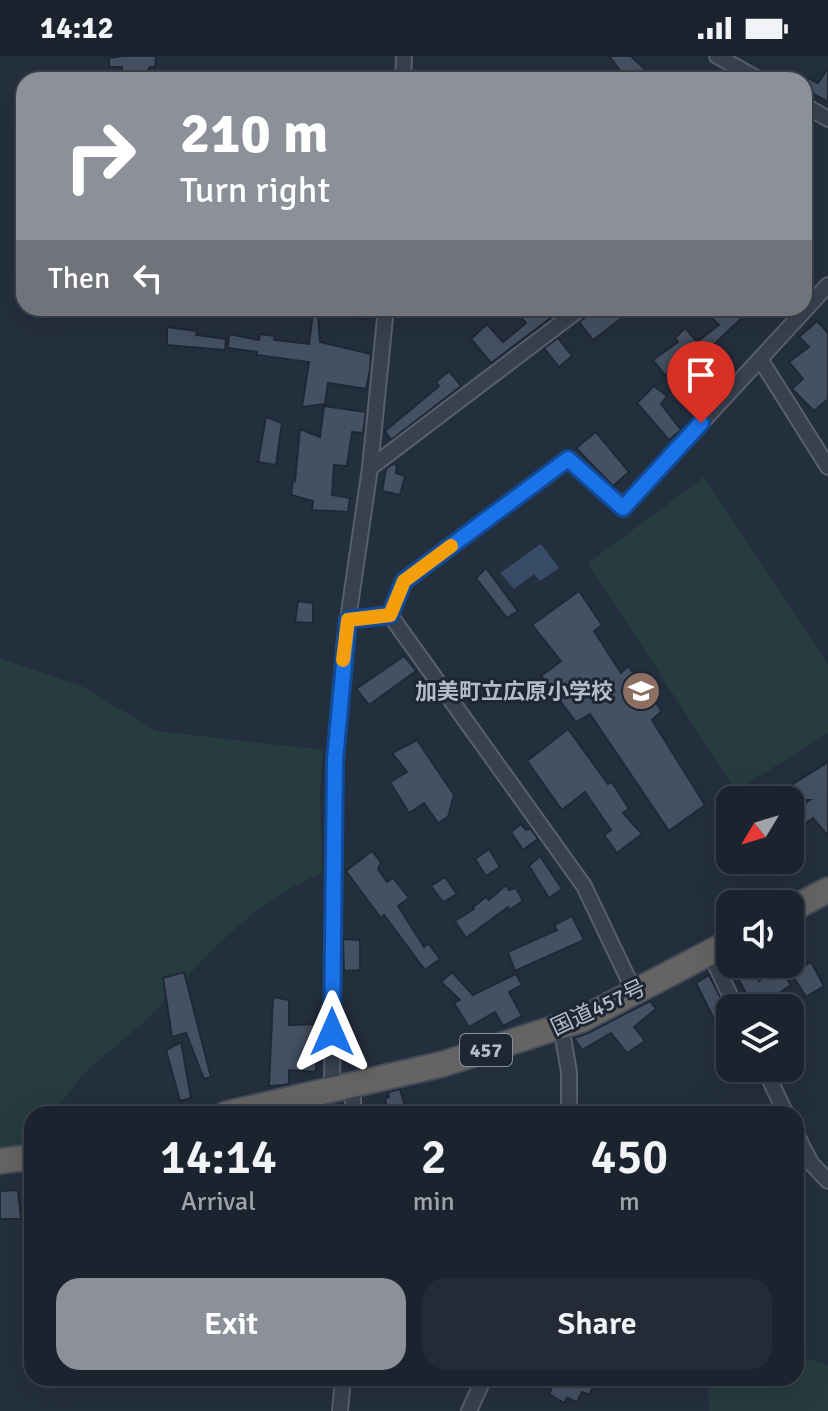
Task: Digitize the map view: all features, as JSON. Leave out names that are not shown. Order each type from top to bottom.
[{"type":"highway","points":[[804,903],[828,890]]},
{"type":"highway","name":"国道457号","points":[[260,1106],[443,1064],[581,1020],[716,950]]},
{"type":"highway","points":[[0,1161],[24,1158]]},
{"type":"street","points":[[717,56],[746,72]]},
{"type":"street","points":[[812,302],[828,285]]},
{"type":"street","points":[[350,1106],[342,1087],[335,760],[348,620],[370,468],[385,316]]},
{"type":"street","points":[[370,468],[570,316]]},
{"type":"street","points":[[390,615],[404,581],[568,459],[623,508],[800,316]]},
{"type":"street","points":[[760,359],[828,467]]},
{"type":"street","points":[[348,620],[390,615]]},
{"type":"street","points":[[390,615],[584,886],[634,991]]},
{"type":"street","points":[[561,1026],[569,1072],[569,1106]]},
{"type":"street","points":[[771,1082],[782,1106]]},
{"type":"street","points":[[804,1149],[811,1163],[828,1181]]},
{"type":"street","points":[[340,1411],[342,1386]]},
{"type":"street","points":[[469,1411],[480,1386]]},
{"type":"green space","points":[[704,477],[828,665],[828,733],[744,786],[733,786],[588,563]]},
{"type":"green space","points":[[0,658],[83,687],[156,731],[323,750],[320,796],[322,873],[270,902],[227,936],[148,1018],[87,1071],[58,1106],[24,1106],[24,1149],[0,1178]]},
{"type":"green space","points":[[804,1356],[828,1366],[828,1411],[709,1411],[708,1394],[712,1386],[804,1386]]},
{"type":"water","points":[[541,544],[559,568],[540,581],[534,574],[514,589],[500,573]]},
{"type":"building","points":[[156,56],[155,67],[150,67],[147,72],[122,72],[122,67],[109,67],[109,58]]},
{"type":"building","points":[[609,56],[631,56],[648,72],[621,72]]},
{"type":"building","points":[[828,68],[828,102],[812,93],[812,80],[818,83]]},
{"type":"building","points":[[313,316],[318,316],[320,342],[371,354],[366,389],[328,383],[325,404],[302,407],[309,362],[228,348],[229,334],[259,340],[260,334],[275,336],[274,340],[309,344]]},
{"type":"building","points":[[520,316],[553,316],[491,363],[471,339],[487,324],[503,342],[526,323]]},
{"type":"building","points":[[587,316],[624,316],[593,340],[579,322]]},
{"type":"building","points":[[710,316],[744,316],[695,362],[690,356],[665,375],[653,360],[678,342],[675,338],[685,328],[697,342],[719,325]]},
{"type":"building","points":[[817,321],[828,333],[828,399],[814,411],[792,389],[803,379],[789,362],[809,347],[799,337]]},
{"type":"building","points":[[167,327],[226,339],[225,350],[167,345]]},
{"type":"building","points":[[558,338],[572,356],[559,367],[544,348]]},
{"type":"building","points":[[449,371],[461,386],[391,440],[385,431],[439,386],[436,382]]},
{"type":"building","points":[[654,386],[667,396],[661,404],[681,430],[669,440],[637,403]]},
{"type":"building","points":[[324,406],[366,412],[363,433],[352,432],[347,466],[334,465],[332,495],[350,498],[348,512],[312,510],[313,501],[291,495],[300,429],[320,437]]},
{"type":"building","points":[[266,417],[282,423],[276,465],[258,462]]},
{"type":"building","points":[[596,432],[629,472],[613,486],[576,448]]},
{"type":"building","points":[[392,464],[397,465],[396,473],[405,476],[400,495],[382,491],[386,469]]},
{"type":"building","points":[[486,568],[518,611],[507,618],[476,578]]},
{"type":"building","points":[[579,591],[602,625],[594,631],[621,673],[628,666],[662,711],[652,720],[705,805],[669,831],[590,714],[576,722],[541,676],[561,661],[532,625]]},
{"type":"building","points":[[298,601],[313,603],[313,623],[295,622]]},
{"type":"building","points":[[404,656],[416,671],[369,705],[356,689]]},
{"type":"building","points":[[568,729],[608,784],[612,782],[629,809],[623,813],[642,834],[617,853],[604,835],[611,830],[585,792],[562,810],[527,761]]},
{"type":"building","points":[[417,740],[454,795],[448,817],[438,823],[424,803],[409,813],[390,782],[407,772],[392,753]]},
{"type":"building","points":[[828,762],[828,836],[813,818],[804,824],[804,804],[810,800],[804,800],[804,786],[790,786]]},
{"type":"building","points":[[521,824],[526,830],[530,828],[538,839],[523,850],[511,832]]},
{"type":"building","points":[[489,849],[500,867],[486,876],[475,859]]},
{"type":"building","points":[[372,851],[381,862],[378,869],[387,882],[393,878],[409,898],[398,906],[424,947],[428,943],[440,959],[425,970],[346,871]]},
{"type":"building","points":[[540,856],[562,889],[549,898],[529,866]]},
{"type":"building","points":[[445,877],[457,894],[443,902],[431,886]]},
{"type":"building","points":[[506,885],[509,890],[516,888],[523,901],[509,910],[508,907],[466,938],[455,921],[486,897],[489,900]]},
{"type":"building","points":[[572,916],[584,940],[515,971],[508,952],[557,930],[554,925]]},
{"type":"building","points":[[343,939],[360,940],[360,970],[344,971]]},
{"type":"building","points":[[811,962],[824,986],[806,997],[794,978],[804,978],[804,966]]},
{"type":"building","points":[[184,972],[211,1077],[204,1079],[186,1033],[172,1037],[163,978]]},
{"type":"building","points":[[452,972],[473,995],[516,974],[522,985],[509,992],[522,1016],[503,1026],[495,1012],[469,1027],[454,1003],[460,1000],[441,982]]},
{"type":"building","points":[[709,975],[719,994],[716,994],[716,1023],[696,983]]},
{"type":"building","points":[[758,978],[759,981],[763,978],[786,978],[791,985],[778,994],[746,994],[739,980]]},
{"type":"building","points":[[273,997],[289,1000],[289,1025],[321,1024],[322,1039],[317,1039],[316,1072],[289,1070],[289,1084],[269,1086]]},
{"type":"building","points":[[650,1001],[656,1009],[634,1027],[645,1041],[627,1053],[611,1033],[582,1050],[574,1038],[588,1033]]},
{"type":"building","points":[[181,1042],[191,1098],[180,1101],[166,1050]]},
{"type":"building","points":[[400,1089],[405,1106],[386,1106],[388,1092]]},
{"type":"building","points":[[18,1190],[21,1219],[0,1219],[0,1191]]},
{"type":"building","points":[[594,1386],[589,1395],[582,1392],[577,1402],[567,1398],[564,1403],[549,1394],[552,1387]]},
{"type":"slow traffic","points":[[343,660],[348,620],[390,615],[404,581],[451,546]]},
{"type":"place","name":"加美町立広原小学校","points":[[641,691]]},
{"type":"route","points":[[332,1032],[335,760],[348,620],[390,615],[404,581],[568,459],[623,508],[701,423]]}]
